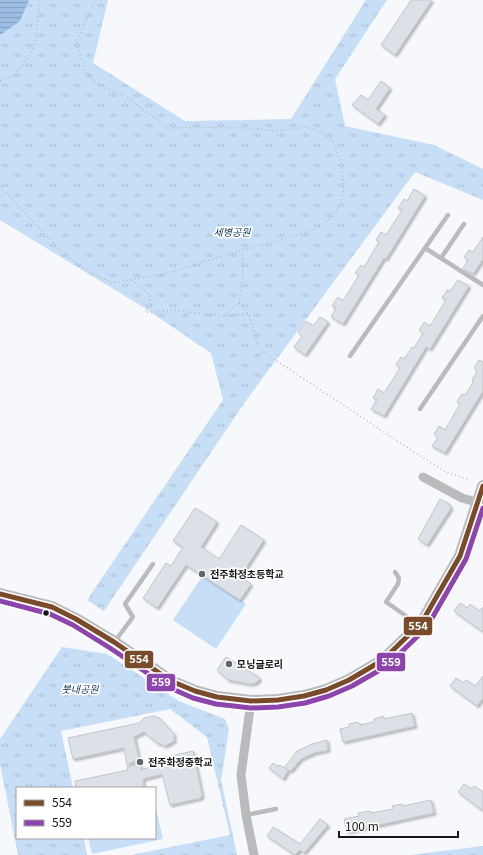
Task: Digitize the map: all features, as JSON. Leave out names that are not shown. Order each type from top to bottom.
[{"type":"street","points":[[423,477],[462,498],[480,503]]},
{"type":"street","points":[[0,594],[52,607],[76,619],[114,642],[171,681],[195,691],[217,697],[251,701],[278,700],[304,696],[326,690],[349,680],[383,660],[422,622],[460,556],[480,503],[483,486]]},
{"type":"street","points":[[251,701],[241,775],[246,815],[254,855]]},
{"type":"lane","points":[[350,356],[448,215]]},
{"type":"lane","points":[[441,258],[464,224]]},
{"type":"lane","points":[[426,248],[483,285]]},
{"type":"lane","points":[[420,409],[483,316]]},
{"type":"lane","points":[[114,642],[133,618],[126,604],[152,564]]},
{"type":"lane","points":[[395,572],[399,578],[398,584],[386,602],[419,625]]},
{"type":"lane","points":[[246,815],[276,809]]},
{"type":"path","points":[[0,81],[14,76],[29,57],[35,42],[40,0]]},
{"type":"path","points":[[0,187],[63,254],[86,270],[112,283],[165,274],[242,250],[305,233],[320,226],[332,217],[341,204],[344,187],[341,164],[332,140],[321,132],[305,127],[275,131],[250,128],[168,128],[125,96],[92,80],[86,72],[76,44],[96,0]]},
{"type":"path","points":[[224,316],[239,303],[243,273],[242,250]]},
{"type":"path","points":[[131,280],[150,295],[150,304],[145,312],[172,310],[224,316],[249,314]]},
{"type":"path","points":[[239,303],[249,314],[258,347],[265,353],[446,472],[470,480]]},
{"type":"green space","name":"세병공원","points":[[0,0],[108,0],[93,63],[185,121],[291,119],[366,0],[387,0],[335,79],[345,126],[434,145],[483,169],[483,200],[415,172],[245,402],[104,611],[87,600],[223,400],[211,353],[143,307],[0,220]]},
{"type":"green space","points":[[203,575],[246,604],[216,649],[173,620]]},
{"type":"green space","name":"붓내공원","points":[[62,647],[107,654],[179,701],[225,719],[229,729],[221,780],[237,855],[131,855],[230,835],[207,737],[170,709],[61,731],[73,787],[16,787],[16,839],[84,839],[87,855],[18,855],[0,764],[0,739]]},
{"type":"green space","points":[[156,808],[163,839],[92,854],[88,839],[156,839]]},
{"type":"green space","points":[[483,846],[483,855],[410,855]]},
{"type":"shaded area","points":[[0,0],[29,0],[20,21],[0,35]]},
{"type":"building","points":[[411,0],[432,0],[395,55],[381,45]]},
{"type":"building","points":[[381,81],[390,88],[376,109],[385,115],[378,124],[352,105],[361,95],[368,100]]},
{"type":"building","points":[[414,189],[425,196],[386,259],[384,258],[343,324],[331,317],[336,308],[332,306],[338,297],[343,301],[359,275],[355,273],[361,265],[364,267],[379,242],[376,240],[381,232],[386,235],[402,210],[398,208],[404,199],[407,201]]},
{"type":"building","points":[[483,237],[483,259],[473,274],[463,268],[468,260],[464,257],[469,250],[473,252]]},
{"type":"building","points":[[458,280],[469,286],[430,349],[426,347],[384,416],[371,409],[377,400],[373,398],[378,389],[384,393],[400,368],[396,365],[401,357],[404,359],[412,347],[414,348],[423,333],[419,330],[424,322],[430,326],[446,300],[442,298],[447,290],[450,291]]},
{"type":"building","points":[[320,317],[328,322],[305,355],[294,347],[302,336],[298,332],[306,321],[313,326]]},
{"type":"building","points":[[479,360],[483,362],[483,391],[445,453],[432,446],[438,437],[434,434],[439,426],[445,430],[460,404],[457,402],[462,394],[465,395],[474,381],[472,380],[477,371],[474,368]]},
{"type":"building","points":[[440,499],[449,504],[451,508],[427,545],[418,539]]},
{"type":"building","points":[[195,508],[217,522],[201,547],[219,559],[241,525],[264,540],[240,577],[251,584],[240,600],[186,565],[157,608],[143,598],[166,563],[171,566],[183,547],[173,541]]},
{"type":"building","points":[[460,603],[467,608],[470,604],[479,611],[483,607],[483,632],[454,611]]},
{"type":"building","name":"모닝글로리","points":[[226,657],[260,679],[256,683],[251,684],[228,680],[217,670]]},
{"type":"building","points":[[483,676],[483,698],[477,706],[450,686],[456,678],[463,683],[466,680],[475,686]]},
{"type":"building","points":[[412,713],[415,726],[343,742],[340,729],[349,727],[349,724],[358,722],[360,725],[374,722],[374,719],[383,716],[384,719]]},
{"type":"building","points":[[154,716],[159,718],[174,734],[174,741],[165,746],[157,743],[144,732],[134,737],[139,759],[127,765],[124,748],[73,759],[68,738],[139,723],[144,718]]},
{"type":"building","points":[[327,740],[328,750],[314,753],[301,759],[291,771],[285,769],[288,771],[283,779],[269,768],[273,763],[278,767],[279,765],[284,768],[297,751],[312,744]]},
{"type":"building","points":[[193,751],[202,795],[201,798],[170,805],[162,774],[143,779],[143,787],[76,787],[75,781],[128,770],[127,767],[140,764],[141,770],[159,764],[158,759]]},
{"type":"building","points":[[464,784],[472,789],[474,786],[483,792],[483,811],[458,792]]},
{"type":"building","points":[[431,800],[434,813],[347,832],[344,819],[359,816],[358,813],[370,811],[371,813],[393,809],[392,806],[402,804],[403,806]]},
{"type":"building","points":[[320,819],[328,825],[304,853],[300,850],[295,855],[267,836],[273,827],[300,844]]},
{"type":"transit line","name":"554","points":[[0,594],[52,607],[76,619],[114,642],[171,681],[195,691],[217,697],[251,701],[278,700],[304,696],[326,690],[349,680],[383,660],[422,622],[460,556],[483,486]]},
{"type":"transit line","name":"559","points":[[0,601],[50,614],[73,625],[168,687],[193,698],[216,704],[251,708],[278,707],[305,703],[329,696],[352,686],[387,666],[427,627],[466,559],[483,508]]},
{"type":"place","name":"전주화정초등학교","points":[[202,574]]},
{"type":"place","name":"모닝글로리","points":[[229,664]]},
{"type":"place","name":"전주화정중학교","points":[[140,762]]}]
